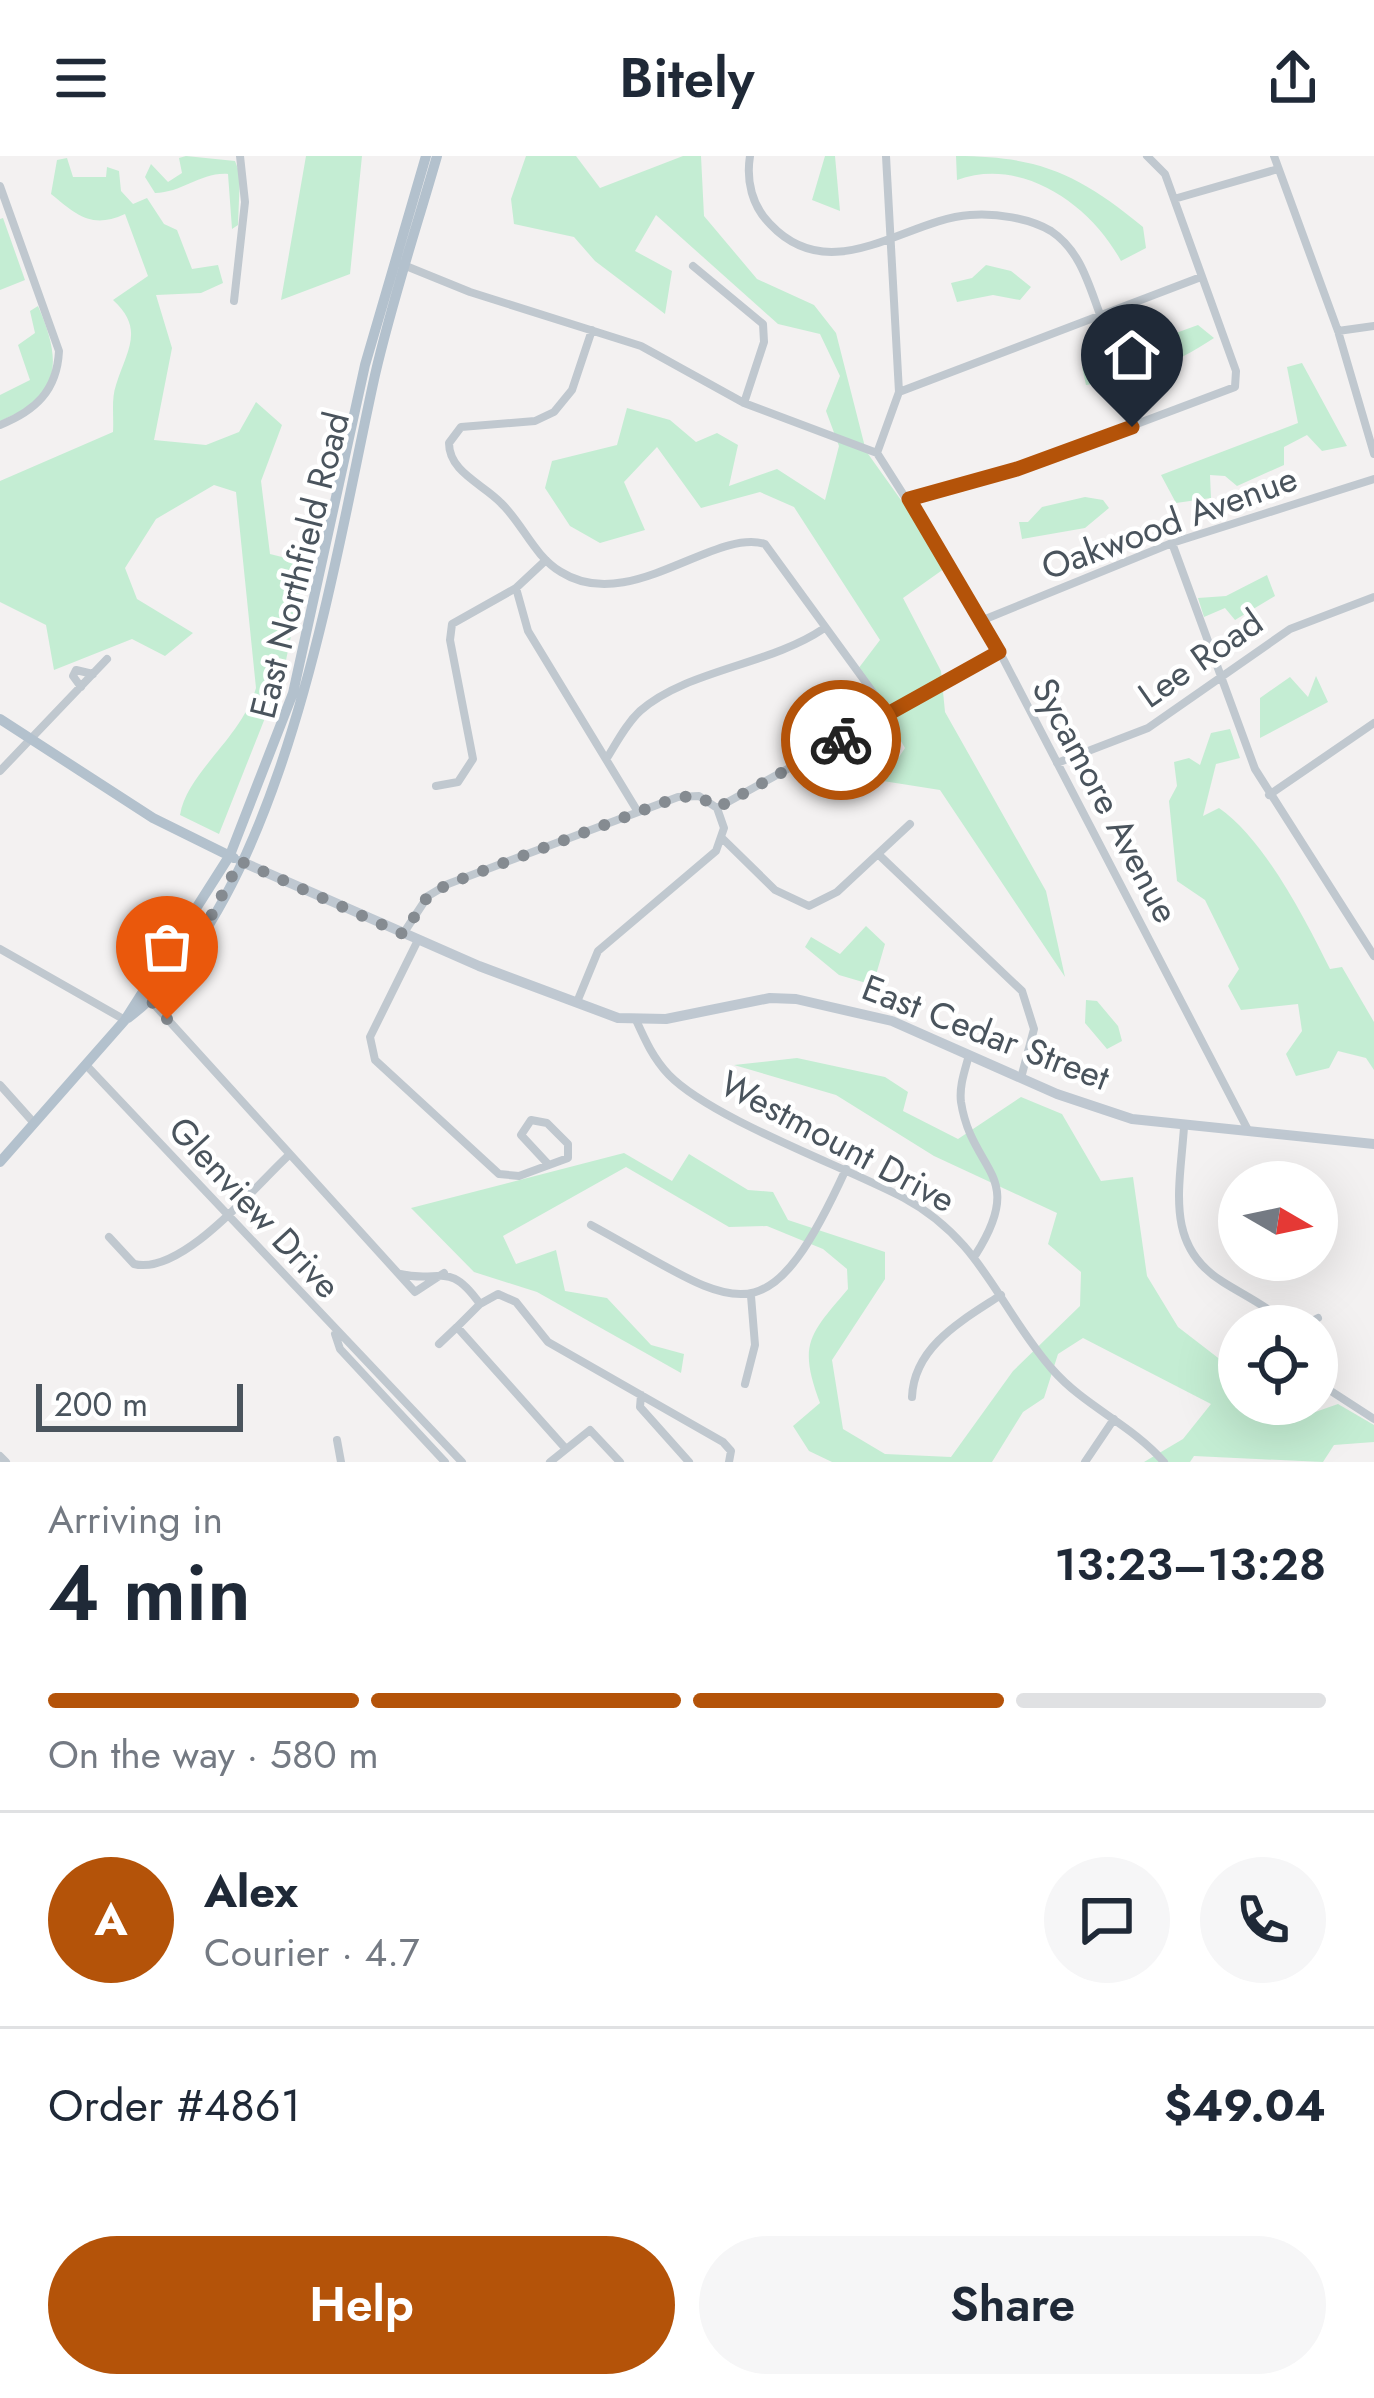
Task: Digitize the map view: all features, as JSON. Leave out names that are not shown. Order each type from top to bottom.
[{"type":"main road","name":"East Northfield Road","points":[[125,1020],[151,1001],[211,916],[304,673],[371,366],[426,156]]},
{"type":"main road","name":"East Northfield Road","points":[[400,264],[437,156]]},
{"type":"main road","name":"East Cedar Street","points":[[0,719],[153,818],[403,934],[577,1004],[636,1020],[687,1017],[770,998],[796,999],[892,1021],[1021,1078],[1132,1119],[1374,1144]]},
{"type":"main road","name":"East Northfield Road","points":[[0,1162],[108,1042],[235,858]]},
{"type":"main road","points":[[151,1001],[147,992],[170,962],[169,954]]},
{"type":"street","points":[[235,301],[245,202],[240,156]]},
{"type":"street","points":[[750,156],[754,200],[784,237],[826,249],[891,243],[970,215],[1037,224],[1061,239],[1078,260],[1100,317]]},
{"type":"street","points":[[400,264],[470,292],[641,346],[745,403],[866,444],[877,453],[899,392],[886,156]]},
{"type":"street","points":[[909,499],[1017,469],[1234,387],[1236,371],[1165,174],[1147,156]]},
{"type":"street","points":[[1274,156],[1338,331],[1374,454]]},
{"type":"street","points":[[1174,199],[1279,169]]},
{"type":"street","points":[[0,186],[58,351],[54,380],[43,398],[0,425]]},
{"type":"street","points":[[693,266],[763,324],[764,341],[745,403]]},
{"type":"street","points":[[899,392],[1201,277]]},
{"type":"street","points":[[1338,331],[1374,326]]},
{"type":"street","points":[[592,329],[572,390],[554,412],[535,421],[465,425],[449,443],[453,463],[503,504],[546,560],[569,577],[617,582],[760,542],[775,554],[823,629],[875,688],[888,713]]},
{"type":"street","name":"Sycamore Avenue","points":[[877,453],[983,620],[1249,1132]]},
{"type":"street","name":"Oakwood Avenue","points":[[983,620],[1172,544],[1374,479]]},
{"type":"street","points":[[1172,544],[1269,795],[1374,956]]},
{"type":"street","points":[[436,786],[458,782],[473,759],[450,640],[452,624],[516,588],[546,560]]},
{"type":"street","points":[[516,588],[528,631],[638,812]]},
{"type":"street","name":"Lee Road","points":[[1057,764],[1148,728],[1290,629],[1374,598]]},
{"type":"street","points":[[608,758],[634,718],[656,700],[800,645],[823,629]]},
{"type":"street","points":[[717,808],[999,652]]},
{"type":"street","points":[[0,772],[107,659]]},
{"type":"street","points":[[81,687],[74,676],[76,670],[93,674]]},
{"type":"street","points":[[1269,795],[1374,723]]},
{"type":"street","points":[[403,934],[435,890],[685,796],[699,796],[717,808],[723,838],[775,890],[809,907],[837,892],[910,824]]},
{"type":"street","points":[[577,1004],[598,951],[713,854],[723,838]]},
{"type":"street","points":[[878,854],[1022,991],[1034,1028],[1021,1078]]},
{"type":"street","points":[[418,940],[370,1037],[375,1060],[499,1174],[519,1176],[547,1163],[563,1162],[570,1149],[547,1123],[531,1120],[521,1135],[547,1163]]},
{"type":"street","points":[[0,949],[125,1020]]},
{"type":"street","points":[[151,1001],[418,1294],[444,1273]]},
{"type":"street","name":"Westmount Drive","points":[[636,1020],[655,1058],[684,1088],[919,1207],[976,1255],[1052,1370],[1142,1437],[1164,1462]]},
{"type":"street","points":[[969,1054],[962,1106],[1000,1201],[992,1228],[976,1255]]},
{"type":"street","name":"Glenview Drive","points":[[86,1065],[334,1332],[340,1349],[445,1462]]},
{"type":"street","points":[[0,1085],[34,1123]]},
{"type":"street","points":[[1184,1127],[1178,1212],[1186,1249],[1204,1270],[1256,1305]]},
{"type":"street","points":[[110,1237],[134,1264],[162,1264],[191,1247],[289,1154]]},
{"type":"street","points":[[591,1225],[713,1292],[751,1296],[770,1287],[808,1247],[846,1169]]},
{"type":"street","points":[[398,1274],[444,1273],[463,1282],[480,1304]]},
{"type":"street","points":[[440,1344],[480,1304],[505,1294],[548,1342],[723,1442],[731,1451],[729,1462]]},
{"type":"street","points":[[912,1397],[919,1366],[937,1342],[1001,1294]]},
{"type":"street","points":[[746,1384],[755,1345],[751,1296]]},
{"type":"street","points":[[457,1328],[566,1448]]},
{"type":"street","name":"Glenview Drive","points":[[334,1332],[348,1338],[462,1462]]},
{"type":"street","points":[[641,1395],[640,1407],[689,1462]]},
{"type":"street","points":[[1338,1396],[1374,1419]]},
{"type":"street","points":[[1085,1462],[1114,1419]]},
{"type":"street","points":[[550,1462],[593,1430],[620,1462]]},
{"type":"street","points":[[337,1440],[340,1462]]},
{"type":"green space","points":[[306,156],[362,156],[350,274],[281,300]]},
{"type":"green space","points":[[526,156],[576,156],[600,188],[683,156],[701,156],[704,216],[757,279],[814,305],[836,333],[866,451],[948,566],[903,598],[941,671],[945,712],[1046,891],[1065,977],[940,790],[883,781],[905,748],[858,669],[880,640],[794,507],[760,492],[701,508],[657,447],[624,482],[645,530],[600,543],[570,526],[545,488],[552,461],[617,445],[627,408],[670,420],[696,442],[717,433],[738,445],[729,486],[777,469],[825,500],[839,446],[826,411],[840,376],[820,334],[778,324],[656,215],[635,251],[672,271],[665,314],[595,261],[574,237],[514,224],[511,199]]},
{"type":"green space","points":[[825,156],[835,156],[840,211],[812,200]]},
{"type":"green space","points":[[956,156],[1035,164],[1078,181],[1143,227],[1146,248],[1121,261],[1092,221],[1052,190],[1006,175],[957,180]]},
{"type":"green space","points":[[67,158],[73,177],[106,177],[107,167],[119,171],[121,191],[133,204],[147,198],[164,224],[177,230],[192,269],[218,265],[223,283],[201,293],[156,295],[172,348],[154,440],[206,445],[239,432],[256,402],[282,425],[261,481],[270,554],[306,563],[284,670],[219,834],[180,815],[193,784],[239,723],[256,688],[236,492],[214,485],[156,519],[125,568],[137,599],[193,633],[165,656],[132,639],[54,670],[46,625],[0,602],[0,481],[113,432],[114,390],[131,330],[113,300],[148,276],[125,214],[103,220],[86,218],[51,194],[57,160]]},
{"type":"green space","points":[[179,158],[235,161],[240,174],[238,225],[232,229],[228,174],[155,193],[145,177],[151,164],[168,182],[182,173]]},
{"type":"green space","points":[[0,219],[25,280],[0,290]]},
{"type":"green space","points":[[986,265],[1011,271],[1031,287],[1020,300],[993,295],[957,302],[951,283],[972,278]]},
{"type":"green space","points":[[38,306],[51,344],[51,375],[35,400],[0,421],[0,395],[30,380],[18,345],[35,333],[30,311]]},
{"type":"green space","points":[[1198,325],[1214,338],[1153,370],[1086,385],[1082,367]]},
{"type":"green space","points":[[1302,363],[1347,446],[1322,451],[1307,435],[1284,447],[1284,465],[1237,486],[1225,476],[1210,475],[1211,498],[1176,503],[1161,475],[1298,423],[1287,367]]},
{"type":"green space","points":[[1085,497],[1103,500],[1109,508],[1085,528],[1022,539],[1019,522],[1028,522],[1042,507]]},
{"type":"green space","points":[[1267,575],[1275,596],[1235,620],[1225,608],[1204,617],[1198,598],[1226,596]]},
{"type":"green space","points":[[1316,676],[1328,702],[1260,738],[1260,698],[1290,677],[1308,697]]},
{"type":"green space","points":[[1230,729],[1240,758],[1216,764],[1203,816],[1219,808],[1236,822],[1282,882],[1330,969],[1342,967],[1374,1022],[1374,1070],[1366,1058],[1338,1051],[1329,1068],[1296,1076],[1286,1054],[1302,1031],[1298,1004],[1241,1010],[1228,986],[1239,969],[1205,900],[1177,881],[1169,801],[1177,786],[1174,762],[1189,758],[1200,765],[1211,733]]},
{"type":"green space","points":[[866,926],[885,944],[873,985],[839,975],[805,947],[811,937],[840,954]]},
{"type":"green space","points":[[1086,1000],[1097,1001],[1118,1026],[1122,1041],[1107,1049],[1085,1023]]},
{"type":"green space","points":[[797,1058],[885,1077],[908,1092],[903,1111],[958,1139],[1021,1097],[1062,1114],[1101,1181],[1133,1177],[1147,1276],[1178,1327],[1218,1358],[1218,1425],[1338,1425],[1338,1404],[1374,1425],[1374,1442],[1334,1445],[1323,1462],[1194,1456],[1190,1462],[1144,1462],[1183,1439],[1211,1404],[1083,1338],[1058,1354],[1044,1398],[1023,1412],[992,1462],[832,1462],[809,1451],[793,1426],[820,1403],[810,1367],[811,1341],[848,1289],[847,1269],[823,1249],[767,1226],[729,1227],[626,1167],[503,1236],[516,1264],[556,1250],[565,1291],[607,1298],[651,1345],[684,1354],[681,1373],[537,1292],[474,1272],[411,1208],[624,1153],[672,1181],[689,1154],[748,1190],[773,1192],[788,1220],[885,1252],[885,1279],[832,1360],[843,1429],[885,1454],[951,1457],[1013,1371],[1080,1306],[1081,1272],[1048,1244],[1057,1213],[934,1156],[836,1095],[734,1065]]},
{"type":"way so far","points":[[167,1019],[151,1001],[178,968],[240,861],[403,934],[418,907],[448,884],[678,797],[699,796],[717,808],[841,740]]},
{"type":"route","points":[[841,740],[999,652],[909,499],[1017,469],[1132,427]]}]
